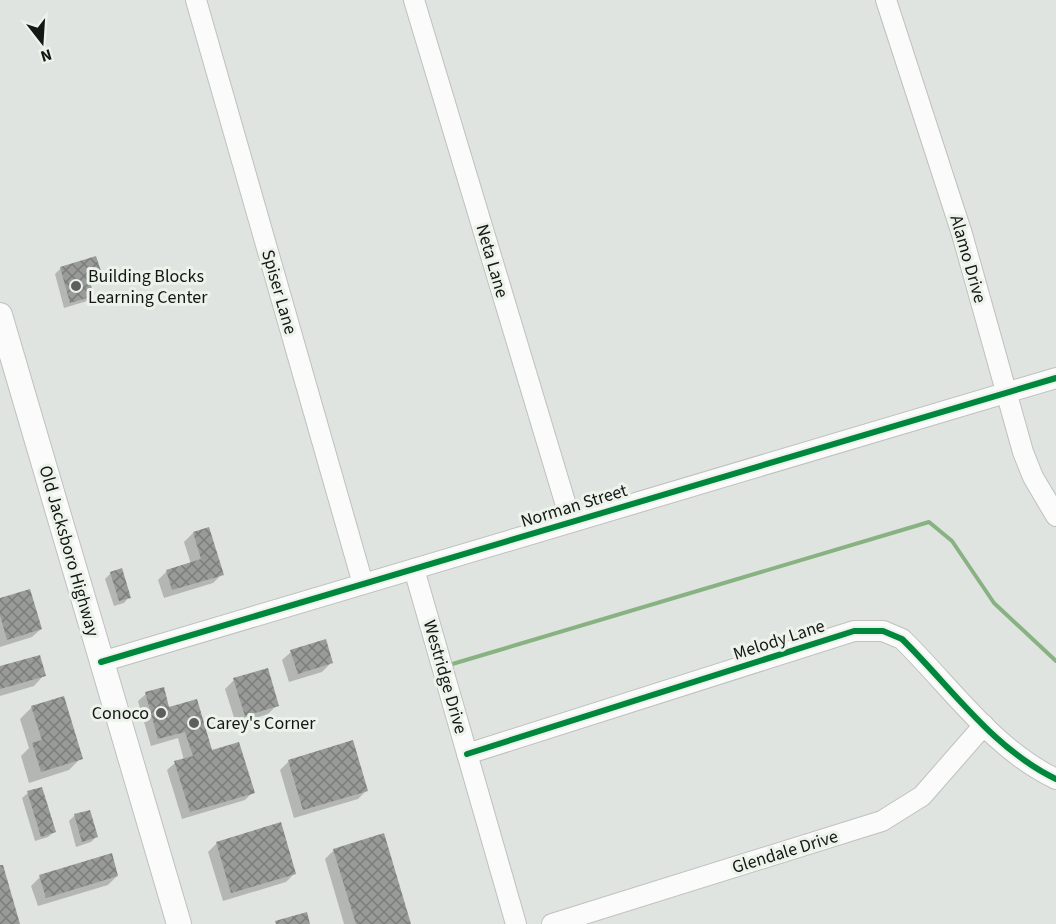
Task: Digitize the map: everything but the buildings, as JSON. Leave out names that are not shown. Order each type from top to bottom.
[{"type":"main road","name":"Old Jacksboro Highway","points":[[0,315],[179,924]]},
{"type":"street","name":"Spiser Lane","points":[[196,0],[363,584]]},
{"type":"street","name":"Neta Lane","points":[[414,0],[571,522]]},
{"type":"street","name":"Alamo Drive","points":[[886,0],[962,234],[1026,460],[1056,516]]},
{"type":"street","name":"Norman Street","points":[[101,662],[1056,378]]},
{"type":"street","name":"Westridge Drive","points":[[414,569],[516,924]]},
{"type":"street","name":"Melody Lane","points":[[467,754],[854,631],[883,631],[902,639],[984,725],[1042,773],[1056,779]]},
{"type":"street","name":"Glendale Drive","points":[[552,924],[882,821],[922,796],[984,725]]},
{"type":"waterway","points":[[449,665],[929,522],[952,541],[994,603],[1056,661]]},
{"type":"cycle path","points":[[101,662],[1056,378]]},
{"type":"cycle path","points":[[467,754],[854,631],[883,631],[902,639],[974,716],[1012,751],[1056,779]]},
{"type":"place","name":"Building Blocks Learning Center","points":[[76,286]]},
{"type":"place","name":"Conoco","points":[[161,713]]},
{"type":"place","name":"Carey's Corner","points":[[194,723]]}]
